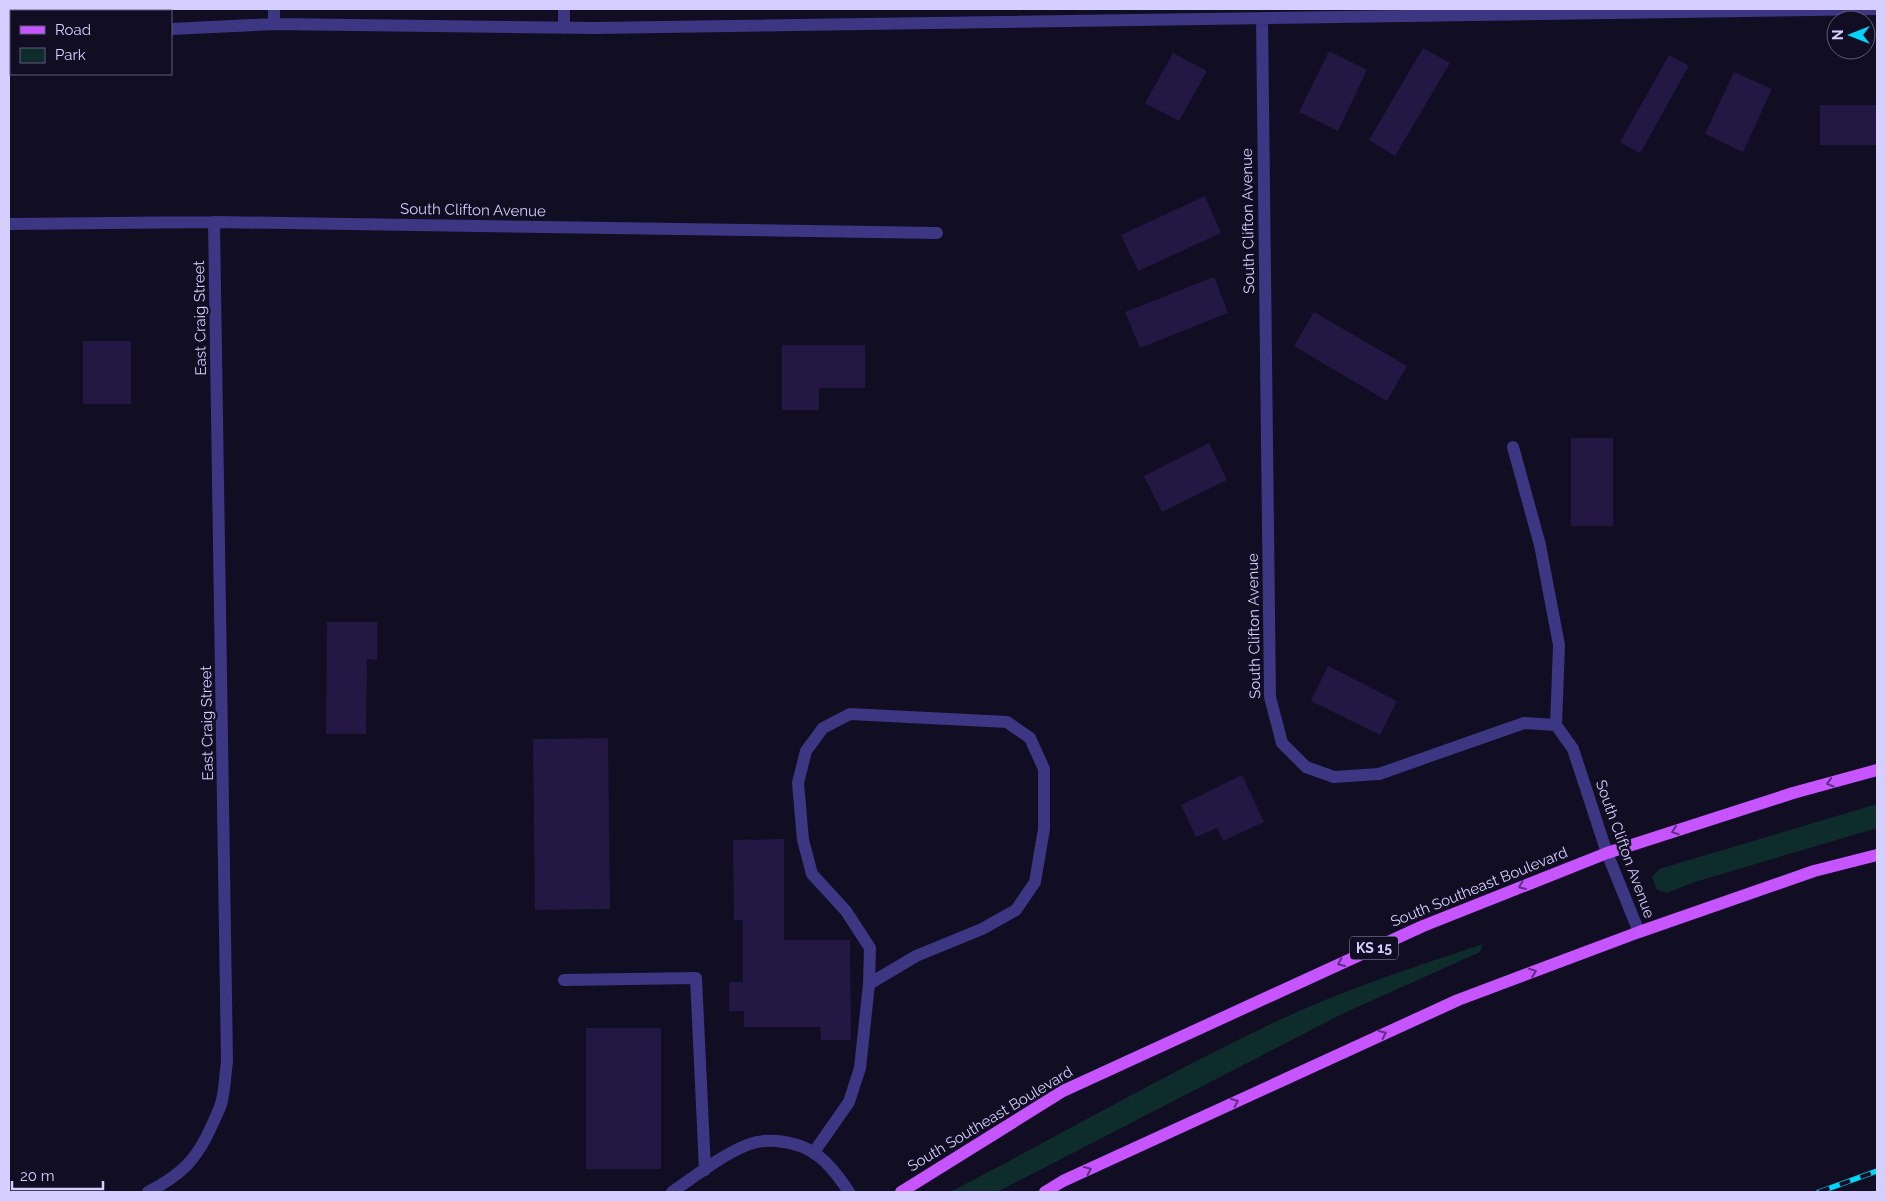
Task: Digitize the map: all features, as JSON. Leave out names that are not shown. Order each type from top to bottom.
[{"type":"main road","name":"South Southeast Boulevard","points":[[901,1192],[1063,1091],[1423,926],[1607,853],[1792,793],[1877,770]]},
{"type":"main road","points":[[1044,1192],[1063,1181],[1458,1000],[1638,932],[1814,871],[1877,855]]},
{"type":"street","points":[[274,9],[274,24]]},
{"type":"street","points":[[564,9],[564,28]]},
{"type":"street","points":[[172,29],[274,24],[564,28],[1877,9]]},
{"type":"street","name":"South Clifton Avenue","points":[[1262,18],[1270,697],[1282,743],[1306,767],[1334,777],[1379,774],[1524,723],[1556,724],[1573,749],[1607,853],[1638,932]]},
{"type":"street","name":"South Clifton Avenue","points":[[9,224],[214,222],[937,233]]},
{"type":"street","name":"East Craig Street","points":[[148,1192],[168,1182],[195,1158],[222,1103],[226,1062],[214,222]]},
{"type":"street","points":[[1513,447],[1540,545],[1559,645],[1556,724]]},
{"type":"street","points":[[814,1152],[850,1102],[860,1068],[869,984],[870,948],[846,912],[812,874],[803,840],[798,782],[806,751],[823,728],[850,714],[1008,722],[1030,738],[1044,769],[1044,829],[1035,882],[1016,910],[982,929],[916,956],[869,984]]},
{"type":"street","points":[[564,980],[696,978],[705,1170]]},
{"type":"street","points":[[672,1192],[725,1156],[748,1144],[765,1140],[795,1143],[814,1152],[836,1172],[849,1192]]},
{"type":"green space","points":[[1877,804],[1877,828],[1695,882],[1667,893],[1657,890],[1652,877],[1659,869]]},
{"type":"green space","points":[[1483,944],[1480,952],[1344,1013],[997,1192],[950,1192],[1189,1064],[1271,1024],[1402,971]]},
{"type":"building","points":[[1423,48],[1450,63],[1395,156],[1369,140]]},
{"type":"building","points":[[1329,51],[1367,70],[1338,131],[1299,112]]},
{"type":"building","points":[[1173,53],[1207,71],[1179,121],[1145,103]]},
{"type":"building","points":[[1669,55],[1689,66],[1640,153],[1620,142]]},
{"type":"building","points":[[1734,72],[1772,89],[1743,152],[1705,134]]},
{"type":"building","points":[[1820,105],[1877,105],[1877,145],[1820,145]]},
{"type":"building","points":[[1205,196],[1221,233],[1138,271],[1121,235]]},
{"type":"building","points":[[1214,277],[1228,313],[1140,348],[1125,312]]},
{"type":"building","points":[[1314,312],[1407,366],[1387,401],[1294,346]]},
{"type":"building","points":[[83,341],[131,341],[131,404],[83,404]]},
{"type":"building","points":[[782,345],[865,345],[865,388],[819,388],[819,410],[782,410]]},
{"type":"building","points":[[1571,438],[1613,438],[1613,526],[1571,526]]},
{"type":"building","points":[[1209,443],[1227,480],[1162,512],[1144,476]]},
{"type":"building","points":[[327,622],[377,622],[377,660],[367,659],[366,734],[326,734]]},
{"type":"building","points":[[1328,666],[1397,701],[1380,735],[1311,701]]},
{"type":"building","points":[[608,738],[610,909],[535,910],[533,739]]},
{"type":"building","points":[[1242,775],[1264,822],[1223,841],[1217,828],[1196,837],[1181,805]]},
{"type":"building","points":[[784,839],[784,940],[850,940],[851,1040],[821,1040],[820,1027],[744,1027],[744,1011],[729,1011],[729,982],[743,982],[743,920],[734,920],[733,840]]},
{"type":"building","points":[[586,1028],[661,1028],[661,1169],[586,1169]]},
{"type":"railway","points":[[1819,1192],[1877,1171]]}]
